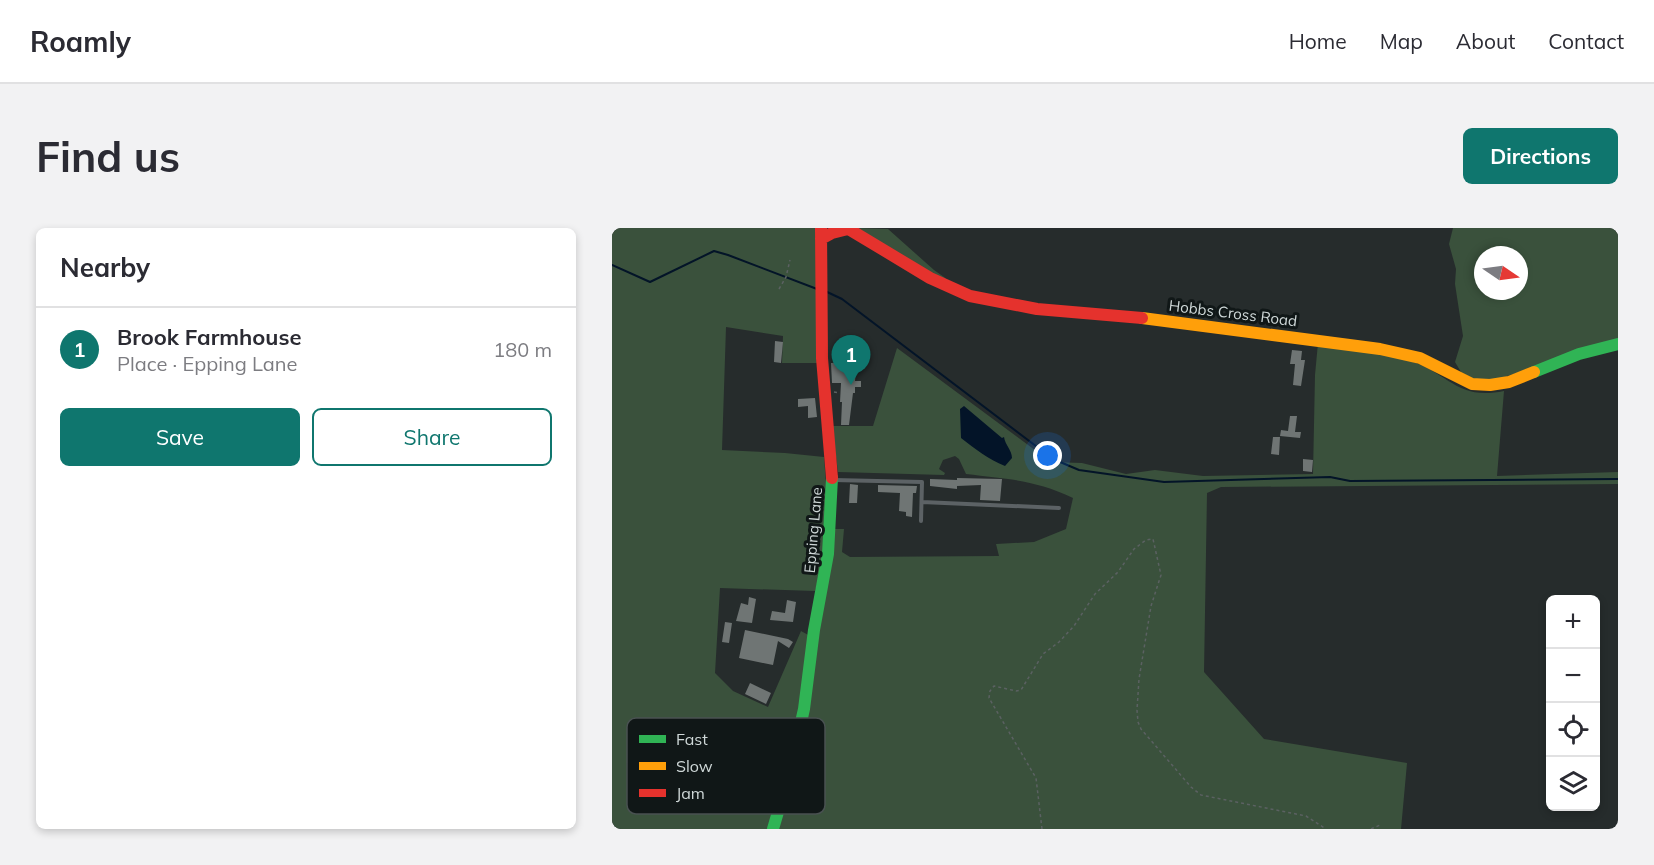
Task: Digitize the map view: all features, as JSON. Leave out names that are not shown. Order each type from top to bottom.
[{"type":"street","name":"Hobbs Cross Road","points":[[821,234],[848,229],[930,278],[970,296],[1000,303],[1037,309],[1193,323],[1380,349],[1420,358],[1472,384],[1502,384],[1579,354],[1618,344]]},
{"type":"street","name":"Epping Lane","points":[[802,718],[814,630],[828,554],[832,480],[823,376],[821,234]]},
{"type":"street","name":"Epping Lane","points":[[773,829],[777,814]]},
{"type":"lane","points":[[832,480],[922,482],[921,521]]},
{"type":"lane","points":[[922,502],[1059,508]]},
{"type":"path","points":[[779,289],[786,277],[790,260]]},
{"type":"path","points":[[1042,829],[1036,778],[992,705],[989,698],[990,691],[994,686],[1021,690],[1043,654],[1059,642],[1074,626],[1090,600],[1118,572],[1134,549],[1151,538],[1154,542],[1161,575],[1151,606],[1139,679],[1137,710],[1141,729],[1191,787],[1202,795],[1306,816],[1326,829]]},
{"type":"path","points":[[1371,829],[1380,825]]},
{"type":"green space","points":[[612,228],[816,228],[817,363],[782,363],[783,336],[726,327],[722,450],[824,457],[828,511],[825,555],[815,591],[720,588],[715,673],[733,691],[768,707],[801,631],[810,636],[798,718],[627,718],[627,814],[774,814],[770,829],[612,829]]},
{"type":"green space","points":[[854,228],[888,229],[950,283]]},
{"type":"green space","points":[[1453,228],[1618,228],[1618,340],[1495,380],[1473,379],[1461,372],[1455,362],[1463,336],[1455,284],[1456,269],[1449,244]]},
{"type":"green space","points":[[1318,343],[1410,361],[1464,389],[1475,392],[1504,391],[1497,476],[1618,472],[1618,484],[1221,487],[1207,493],[1204,672],[1264,739],[1407,763],[1401,829],[779,829],[782,814],[825,814],[825,718],[799,718],[834,529],[844,529],[842,552],[850,557],[999,556],[996,544],[1034,542],[1066,529],[1073,498],[1034,484],[966,474],[959,459],[955,456],[943,460],[939,469],[945,473],[944,475],[838,472],[832,426],[873,426],[897,348],[1051,462],[1082,463],[1126,474],[1155,470],[1203,476],[1313,474]]},
{"type":"water","points":[[964,406],[1002,438],[1004,437],[1012,458],[1005,466],[987,457],[961,438],[960,409]]},
{"type":"building","points":[[775,341],[783,342],[781,363],[774,362]]},
{"type":"building","points":[[1292,350],[1302,351],[1301,360],[1305,360],[1301,386],[1293,385],[1295,364],[1290,364]]},
{"type":"building","points":[[849,362],[847,370],[856,371],[855,381],[861,381],[861,387],[855,387],[855,393],[853,393],[849,425],[841,425],[841,383],[832,383],[831,363]]},
{"type":"building","points":[[815,398],[817,417],[808,418],[808,406],[798,407],[798,399]]},
{"type":"building","points":[[1290,416],[1297,416],[1295,432],[1301,432],[1300,438],[1280,436],[1281,430],[1288,431]]},
{"type":"building","points":[[1273,437],[1280,437],[1279,455],[1271,454]]},
{"type":"building","points":[[1303,459],[1313,460],[1312,472],[1303,471]]},
{"type":"building","points":[[957,478],[1002,479],[1000,501],[980,500],[981,485],[957,486],[957,489],[930,486],[930,479],[957,480]]},
{"type":"building","points":[[850,484],[858,485],[857,503],[849,503]]},
{"type":"building","points":[[878,485],[917,486],[916,493],[913,493],[912,517],[906,516],[906,512],[899,511],[900,493],[878,492]]},
{"type":"building","points":[[749,597],[756,599],[752,623],[736,621],[741,603],[748,605]]},
{"type":"building","points":[[787,600],[796,602],[793,622],[770,620],[772,611],[785,613]]},
{"type":"building","points":[[725,622],[732,623],[729,643],[722,642]]},
{"type":"building","points":[[745,630],[793,642],[789,648],[778,641],[773,665],[739,658]]},
{"type":"building","points":[[750,683],[771,693],[766,704],[745,694]]},
{"type":"waterway","points":[[612,265],[650,282],[714,251],[817,289]]},
{"type":"waterway","points":[[825,291],[842,299],[1053,459],[1079,470],[1164,482],[1330,477],[1350,481],[1618,479]]},
{"type":"traffic: fast","points":[[1534,372],[1579,354],[1618,344]]},
{"type":"traffic: fast","points":[[802,718],[814,630],[828,554],[832,478]]},
{"type":"traffic: fast","points":[[773,829],[777,814]]},
{"type":"traffic: slow","points":[[1142,318],[1380,349],[1420,358],[1472,384],[1490,385],[1509,382],[1534,372]]},
{"type":"traffic: jam","points":[[821,228],[822,358],[832,478]]},
{"type":"traffic: jam","points":[[847,228],[930,278],[970,296],[1037,309],[1142,318]]},
{"type":"traffic: jam","points":[[821,239],[832,233],[848,229]]},
{"type":"place","name":"Brook Farmhouse","points":[[851,385]]}]
